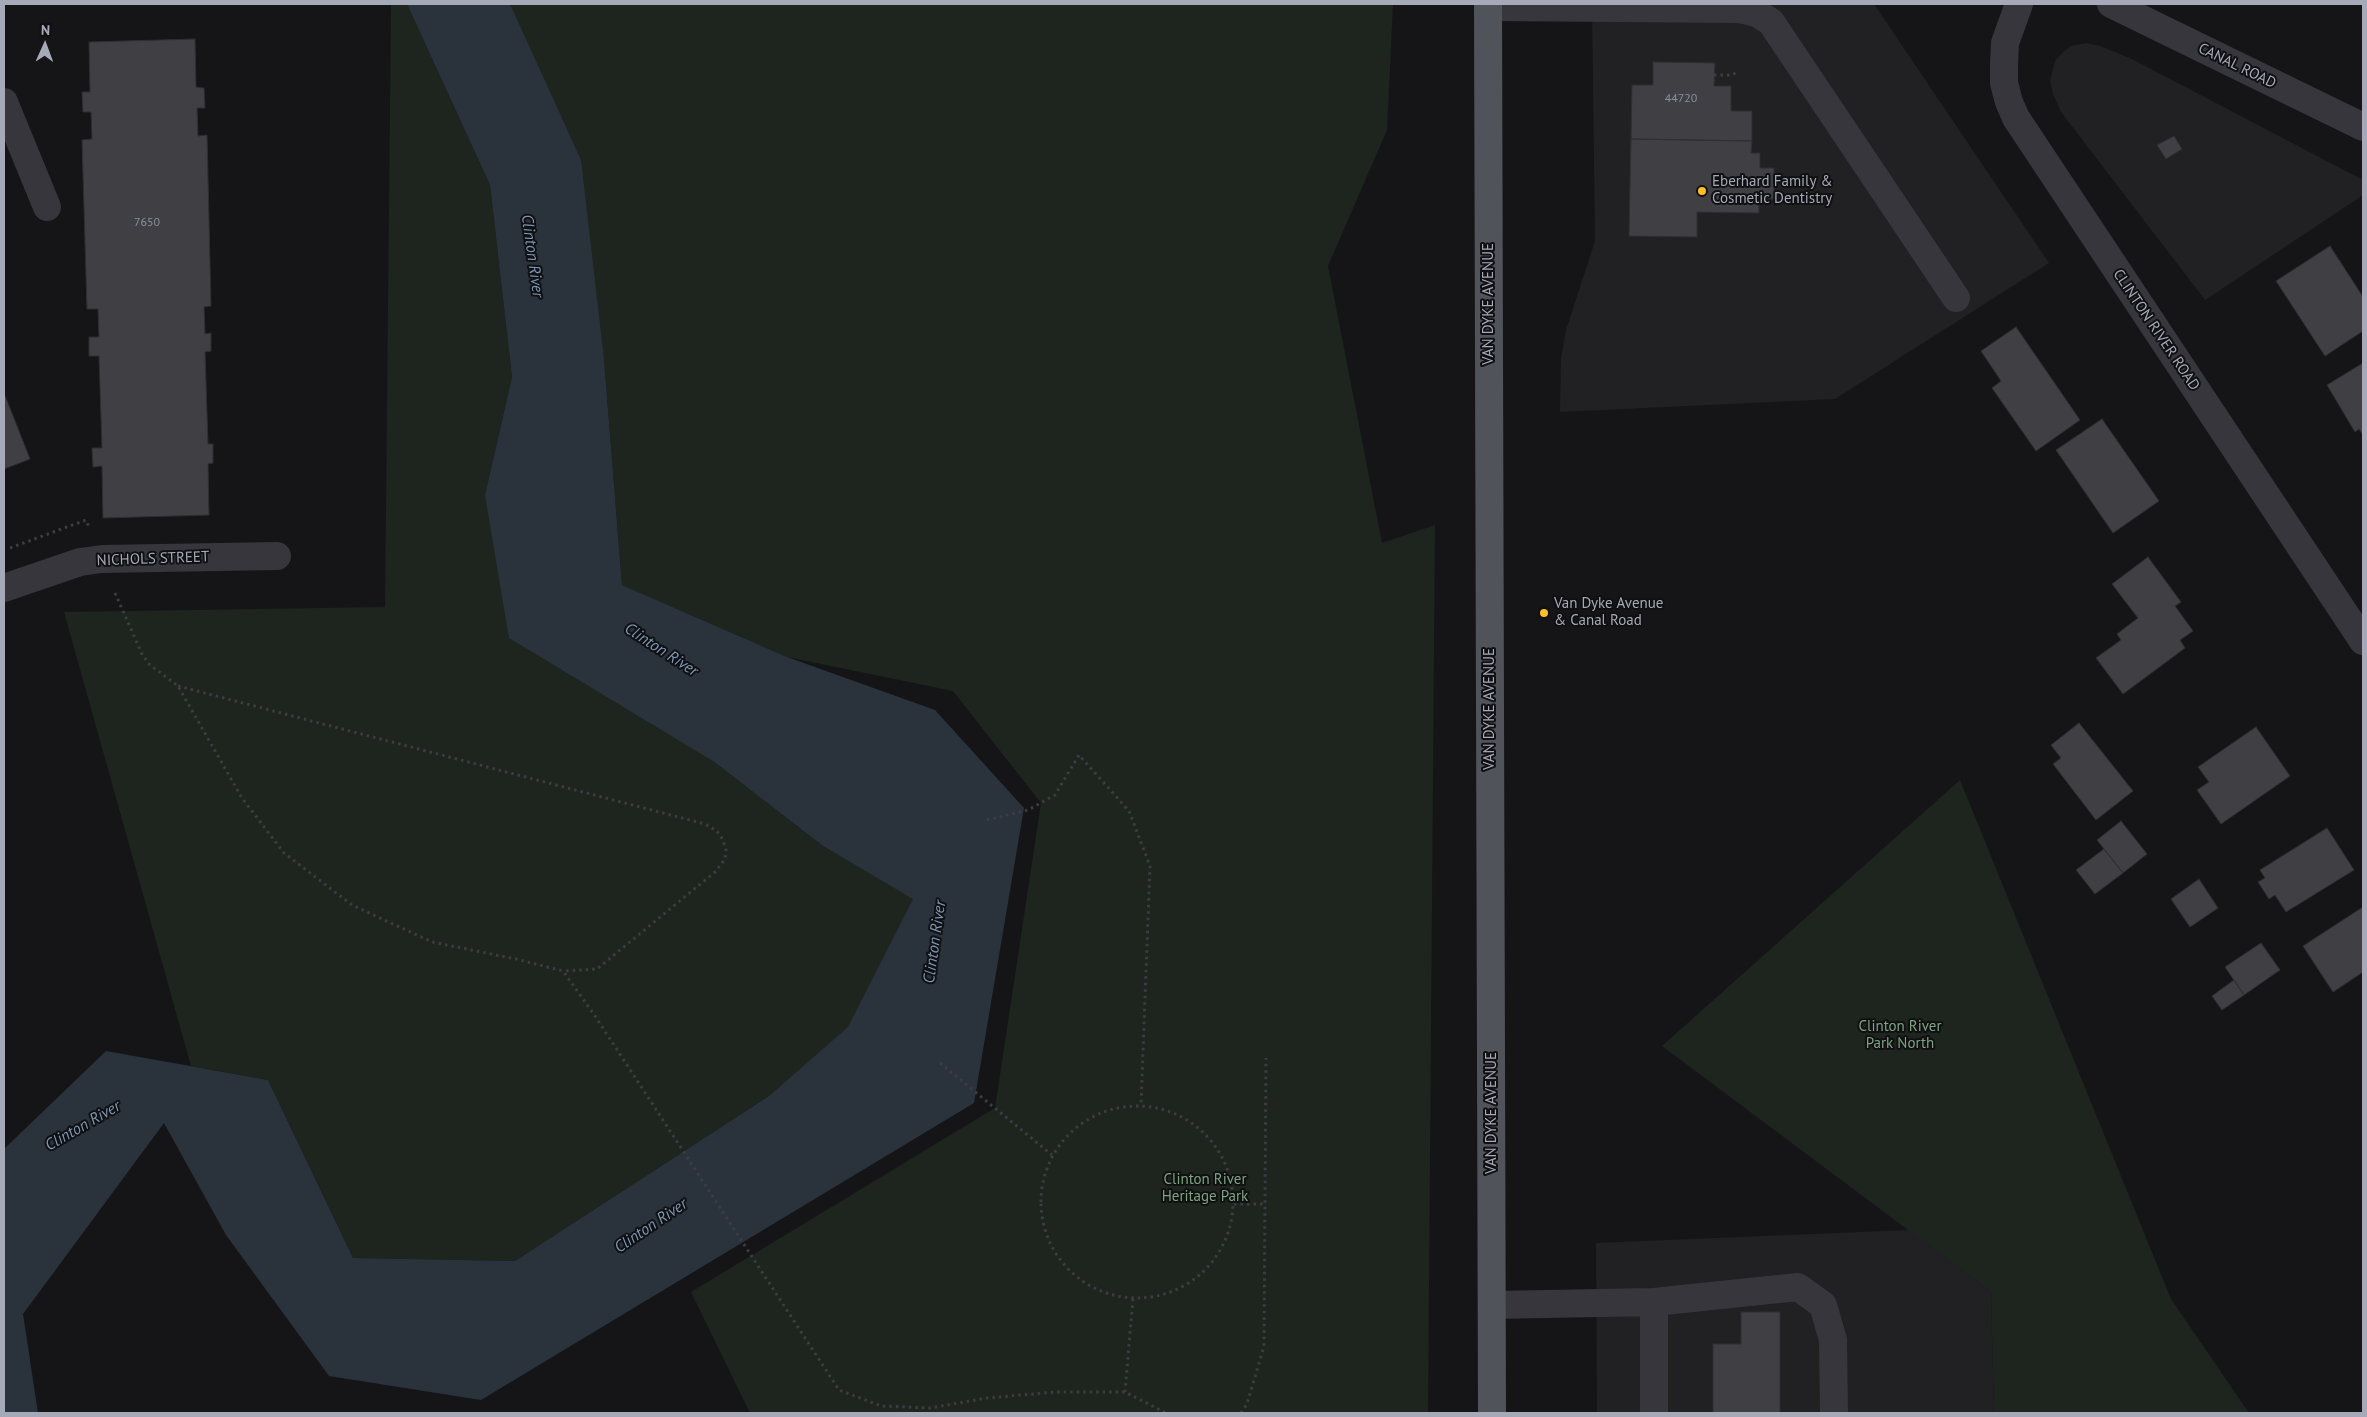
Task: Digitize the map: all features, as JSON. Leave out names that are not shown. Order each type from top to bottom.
[{"type":"main road","name":"VAN DYKE AVENUE","points":[[1488,5],[1492,1413]]},
{"type":"street","name":"CLINTON RIVER ROAD","points":[[2019,4],[2005,44],[2004,65],[2006,93],[2016,118],[2363,641]]},
{"type":"street","name":"CANAL ROAD","points":[[2111,4],[2363,127]]},
{"type":"street","points":[[1488,5],[1740,9],[1756,13],[1775,13],[1956,298]]},
{"type":"street","points":[[4,102],[47,207]]},
{"type":"street","name":"NICHOLS STREET","points":[[4,588],[60,568],[102,559],[277,556]]},
{"type":"street","points":[[1492,1305],[1654,1302],[1798,1287],[1823,1305],[1833,1340],[1834,1413]]},
{"type":"street","points":[[1654,1302],[1654,1413]]},
{"type":"path","points":[[1714,75],[1732,75],[1739,71]]},
{"type":"path","points":[[1774,184],[1793,184],[1807,174]]},
{"type":"path","points":[[112,586],[142,654],[150,665],[178,686],[705,824],[717,831],[723,840],[726,850],[725,859],[715,872],[597,969],[564,971],[432,942],[352,905],[284,853],[242,798],[178,686]]},
{"type":"path","points":[[987,820],[1028,810],[1055,795],[1079,755],[1129,811],[1150,866],[1141,1105]]},
{"type":"path","points":[[564,971],[839,1390],[881,1406],[930,1408],[987,1398],[1056,1392],[1125,1392],[1166,1413]]},
{"type":"path","points":[[1241,1413],[1247,1404],[1264,1346],[1266,1058]]},
{"type":"path","points":[[940,1063],[1052,1155]]},
{"type":"path","points":[[1141,1105],[1177,1114],[1197,1125],[1218,1147],[1231,1174],[1234,1204],[1229,1234],[1214,1261],[1191,1282],[1164,1295],[1133,1298],[1101,1292],[1073,1275],[1052,1249],[1041,1219],[1041,1186],[1052,1155],[1068,1133],[1089,1117],[1114,1108],[1141,1105]]},
{"type":"path","points":[[1234,1204],[1265,1204]]},
{"type":"path","points":[[1125,1392],[1133,1298]]},
{"type":"shaded area","points":[[1592,4],[1874,4],[2049,263],[1835,399],[1560,412],[1561,358],[1566,330],[1595,241]]},
{"type":"shaded area","points":[[2086,43],[2100,46],[2132,59],[2363,180],[2363,195],[2205,300],[2061,112],[2053,94],[2050,81],[2055,61],[2071,46]]},
{"type":"shaded area","points":[[1909,1230],[1991,1292],[1994,1413],[1597,1413],[1596,1243]]},
{"type":"green space","points":[[391,4],[407,4],[490,185],[512,377],[485,495],[713,761],[823,846],[914,898],[849,1027],[769,1096],[515,1261],[353,1258],[268,1080],[191,1066],[64,612],[385,607]]},
{"type":"green space","name":"Clinton River Heritage Park","points":[[510,4],[1393,4],[1387,130],[1328,266],[1382,543],[1435,525],[1428,1413],[750,1413],[691,1292],[995,1108],[1041,803],[953,691],[787,657],[622,585],[604,359]]},
{"type":"green space","name":"Clinton River Park North","points":[[1960,780],[2171,1299],[2249,1413],[1994,1413],[1991,1292],[1662,1046]]},
{"type":"water","name":"Clinton River","points":[[407,4],[510,4],[581,160],[604,359],[622,585],[787,657],[935,710],[1024,808],[974,1103],[481,1400],[329,1376],[226,1235],[164,1123],[23,1314],[38,1413],[4,1413],[4,1149],[106,1051],[268,1080],[353,1258],[515,1261],[769,1096],[848,1027],[913,899],[823,846],[713,761],[509,638],[485,495],[512,377],[490,185]]},
{"type":"building","points":[[195,39],[196,87],[204,88],[205,108],[197,108],[198,136],[207,135],[211,306],[204,307],[205,334],[211,333],[211,351],[205,352],[208,444],[213,444],[213,463],[208,464],[209,515],[103,518],[102,466],[93,467],[92,448],[102,448],[99,356],[89,356],[89,337],[99,337],[98,309],[87,309],[82,140],[92,139],[91,112],[83,112],[82,92],[90,92],[89,42]]},
{"type":"building","points":[[1653,62],[1715,63],[1714,86],[1731,86],[1731,111],[1752,111],[1752,141],[1631,139],[1632,85],[1653,85]]},
{"type":"building","points":[[2174,136],[2182,149],[2166,159],[2157,145]]},
{"type":"building","name":"Eberhard Family & Cosmetic Dentistry","points":[[1631,139],[1752,141],[1751,153],[1760,153],[1760,168],[1774,168],[1774,199],[1759,199],[1759,213],[1697,212],[1697,237],[1629,236]]},
{"type":"building","points":[[2330,246],[2363,297],[2363,331],[2325,356],[2276,281]]},
{"type":"building","points":[[2016,327],[2080,420],[2036,451],[1992,388],[2001,381],[1981,351]]},
{"type":"building","points":[[2363,363],[2363,435],[2359,429],[2355,432],[2327,385]]},
{"type":"building","points":[[4,393],[30,459],[4,469]]},
{"type":"building","points":[[2102,419],[2159,501],[2113,533],[2056,450]]},
{"type":"building","points":[[2148,557],[2181,602],[2175,606],[2193,631],[2180,640],[2185,648],[2123,694],[2096,658],[2121,640],[2117,634],[2138,618],[2112,584]]},
{"type":"building","points":[[2079,723],[2133,791],[2096,820],[2053,764],[2061,758],[2051,745]]},
{"type":"building","points":[[2256,727],[2290,776],[2221,824],[2197,790],[2209,782],[2198,767]]},
{"type":"building","points":[[2121,821],[2147,854],[2123,873],[2097,840]]},
{"type":"building","points":[[2327,828],[2354,870],[2286,912],[2275,895],[2269,899],[2258,882],[2265,878],[2260,870]]},
{"type":"building","points":[[2104,849],[2123,873],[2095,894],[2076,870]]},
{"type":"building","points":[[2199,879],[2218,908],[2190,927],[2171,899]]},
{"type":"building","points":[[2363,907],[2363,972],[2333,992],[2303,946]]},
{"type":"building","points":[[2261,943],[2280,970],[2244,995],[2225,967]]},
{"type":"building","points":[[2234,980],[2244,995],[2222,1010],[2212,996]]},
{"type":"building","points":[[1741,1312],[1780,1312],[1780,1413],[1713,1413],[1713,1344],[1741,1344]]},
{"type":"place","name":"Eberhard Family & Cosmetic Dentistry","points":[[1702,191]]},
{"type":"place","name":"Van Dyke Avenue & Canal Road","points":[[1544,613]]}]
